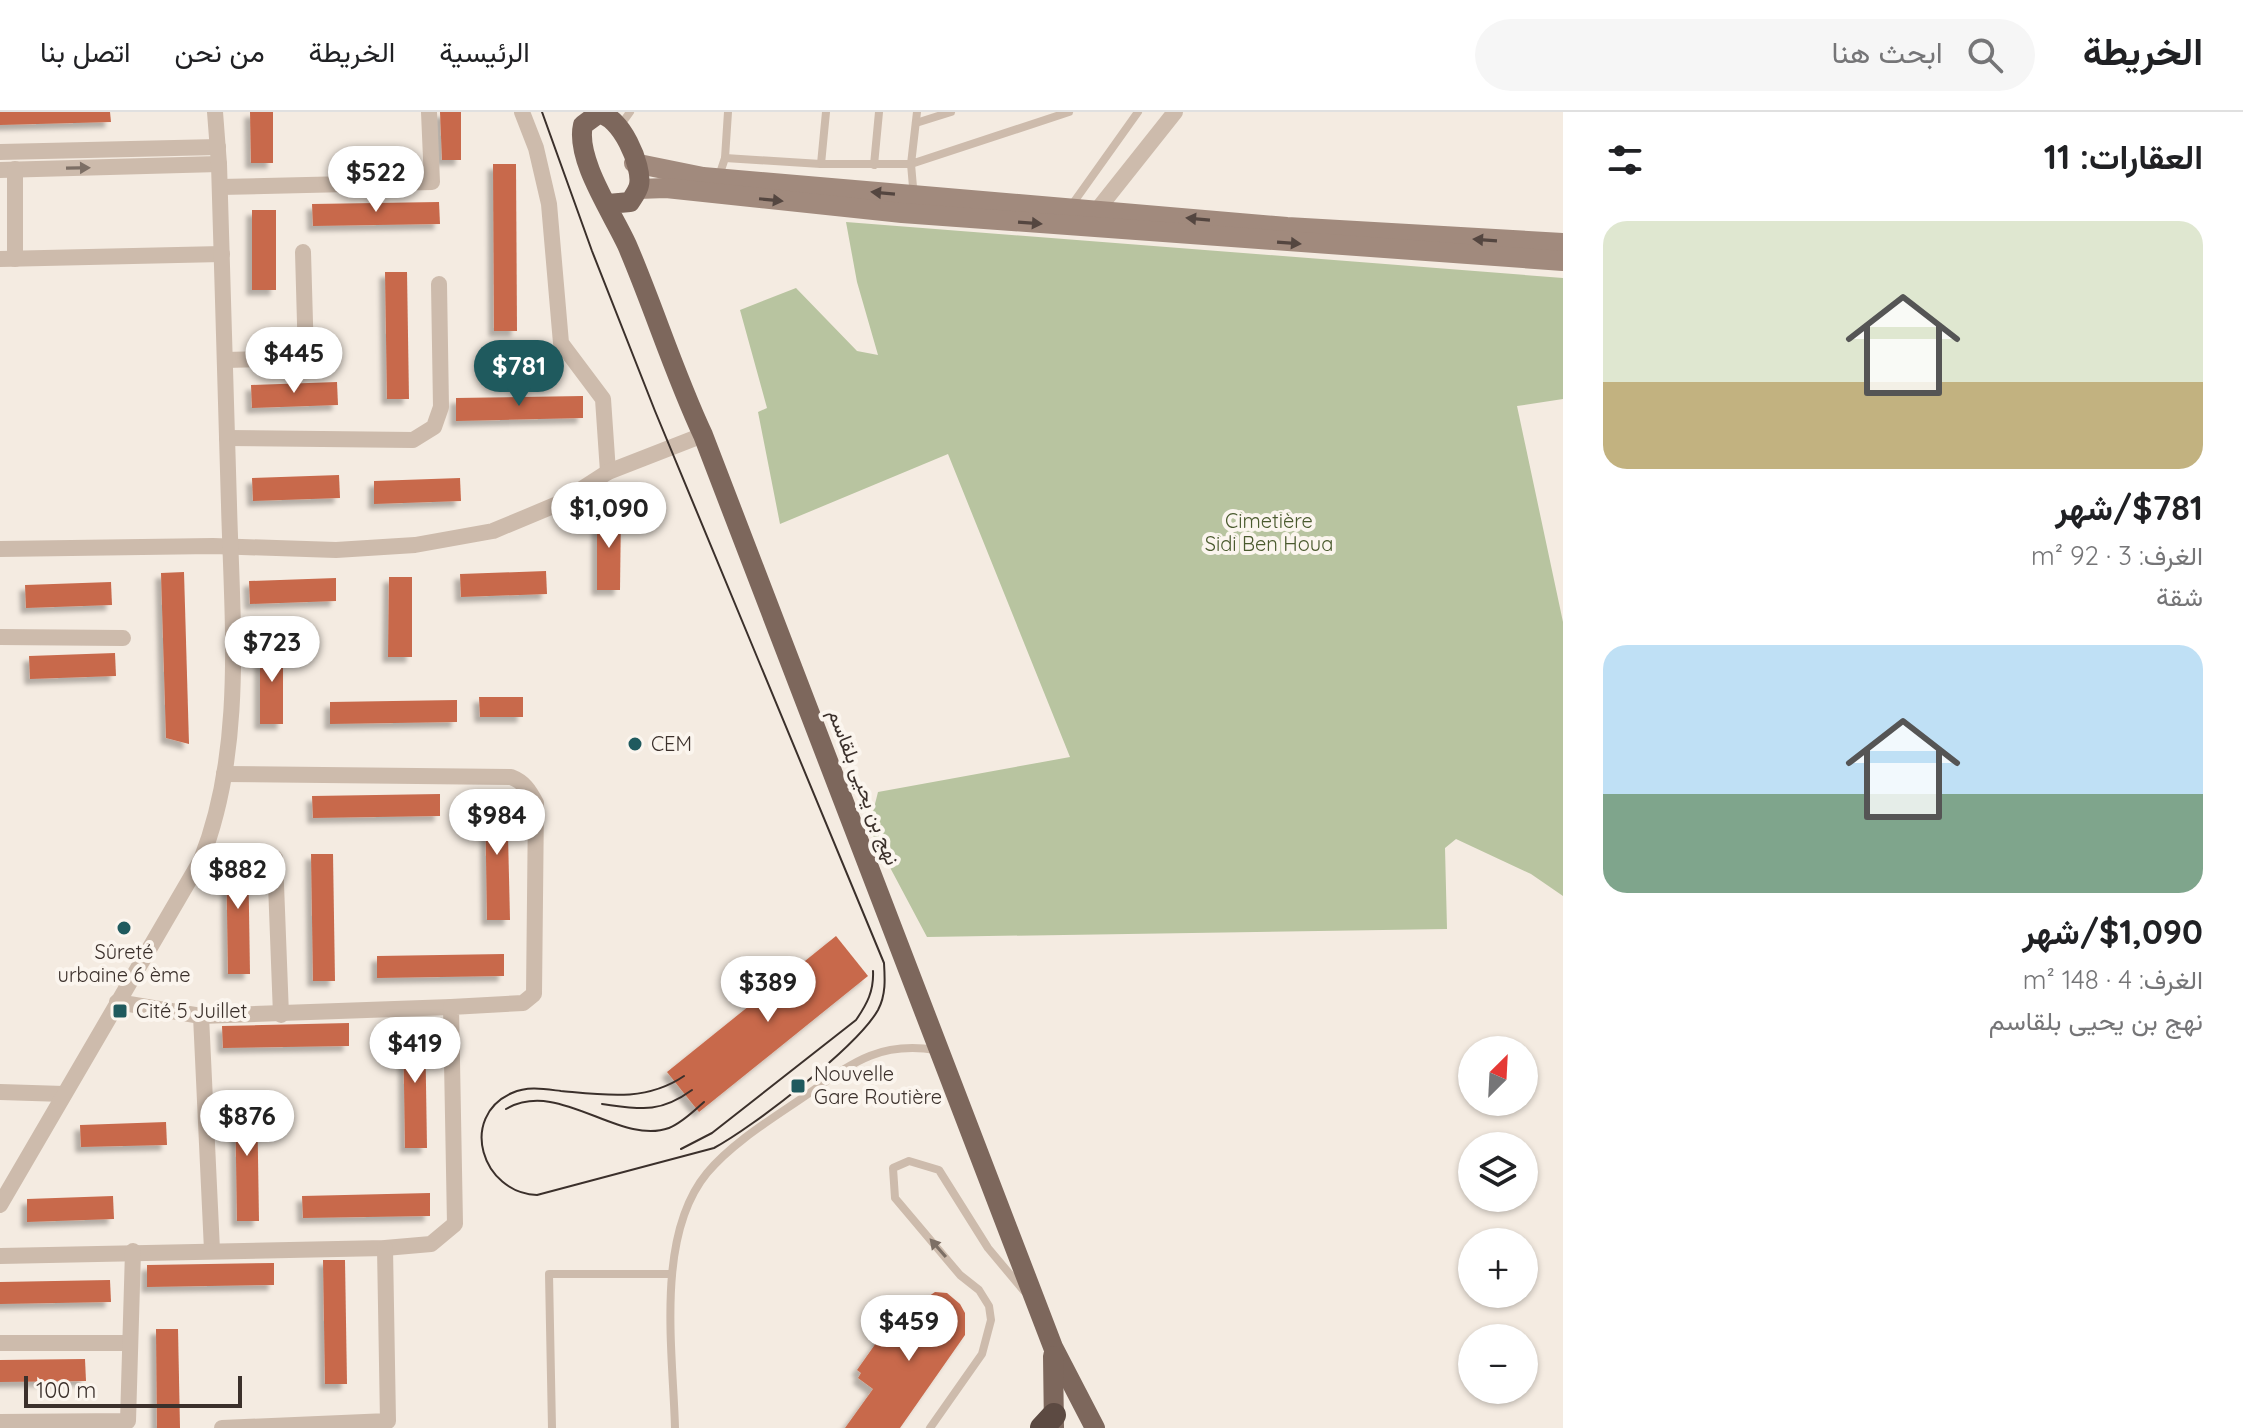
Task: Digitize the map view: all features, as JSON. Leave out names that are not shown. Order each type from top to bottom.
[{"type":"main road","points":[[580,119],[614,116]]},
{"type":"main road","name":"نهج بن يحيى بلقاسم","points":[[614,116],[639,176],[627,246]]},
{"type":"main road","name":"نهج بن يحيى بلقاسم","points":[[580,119],[581,139],[600,196],[608,204],[627,246],[678,381],[703,435],[1053,1347],[1095,1428]]},
{"type":"main road","points":[[634,163],[718,179],[920,196],[1067,217]]},
{"type":"main road","points":[[608,204],[666,188],[1067,217],[1563,243]]},
{"type":"main road","points":[[1095,218],[1563,261]]},
{"type":"main road","name":"نهج بن يحيى بلقاسم","points":[[1050,1424],[1053,1347]]},
{"type":"street","points":[[0,1205],[7,1179],[64,1094],[201,860],[214,827],[224,774],[233,665],[220,187],[215,112]]},
{"type":"street","points":[[220,187],[432,182],[429,112]]},
{"type":"street","points":[[522,112],[536,148],[549,204],[561,343],[603,399],[608,472]]},
{"type":"street","points":[[1095,218],[1175,112]]},
{"type":"street","points":[[0,152],[218,147]]},
{"type":"street","points":[[219,164],[8,169],[7,259],[222,254]]},
{"type":"street","points":[[225,360],[306,358],[303,252]]},
{"type":"street","points":[[227,438],[413,440],[434,427],[441,407],[439,284]]},
{"type":"street","points":[[0,549],[230,547],[336,550],[415,545],[493,531],[560,503],[608,472],[703,435]]},
{"type":"street","points":[[0,637],[123,638]]},
{"type":"street","points":[[117,1002],[201,1016],[281,1015],[523,1003],[534,994],[536,803],[521,781],[511,777],[224,774]]},
{"type":"street","points":[[275,858],[281,1015]]},
{"type":"street","points":[[0,1256],[385,1248],[431,1244],[456,1220],[451,1007]]},
{"type":"street","points":[[201,1016],[212,1250]]},
{"type":"street","points":[[0,1092],[64,1094]]},
{"type":"street","points":[[222,1428],[388,1421],[385,1248]]},
{"type":"street","points":[[0,1422],[129,1425],[133,1251]]},
{"type":"street","points":[[0,1343],[130,1343]]},
{"type":"lane","points":[[718,179],[725,158],[728,112]]},
{"type":"lane","points":[[821,164],[826,112]]},
{"type":"lane","points":[[874,165],[879,112]]},
{"type":"lane","points":[[917,112],[911,164],[913,187],[920,196]]},
{"type":"lane","points":[[916,123],[951,112]]},
{"type":"lane","points":[[725,158],[821,164],[911,164],[1069,112]]},
{"type":"lane","points":[[1067,217],[1138,112]]},
{"type":"lane","points":[[675,1428],[672,1274],[675,1252],[695,1193],[706,1174],[724,1156],[861,1057],[905,1047],[940,1050]]},
{"type":"lane","points":[[930,1428],[982,1354],[991,1320],[989,1306],[979,1290],[960,1275],[895,1198],[893,1168],[909,1161],[939,1170],[988,1248],[1039,1307]]},
{"type":"lane","points":[[552,1428],[549,1274],[672,1274]]},
{"type":"green space","name":"Cimetière Sidi Ben Houa","points":[[846,222],[1563,278],[1563,399],[1517,406],[1563,622],[1563,896],[1531,874],[1456,839],[1445,848],[1447,929],[927,937],[869,828],[878,792],[1070,757],[948,454],[780,524],[758,412],[767,408],[740,310],[796,288],[857,351],[878,355],[857,282]]},
{"type":"building","points":[[0,112],[110,112],[111,122],[0,125]]},
{"type":"building","points":[[250,112],[273,112],[273,163],[251,163]]},
{"type":"building","points":[[440,112],[461,112],[461,160],[442,160]]},
{"type":"building","points":[[493,164],[516,164],[517,331],[494,331]]},
{"type":"building","points":[[439,202],[440,224],[313,226],[312,204]]},
{"type":"building","points":[[252,210],[276,210],[276,290],[252,290]]},
{"type":"building","points":[[385,272],[407,272],[409,399],[387,399]]},
{"type":"building","points":[[337,382],[338,405],[252,408],[251,385]]},
{"type":"building","points":[[583,396],[583,418],[456,421],[456,398]]},
{"type":"building","points":[[339,475],[340,498],[253,501],[252,478]]},
{"type":"building","points":[[460,478],[461,501],[374,504],[374,481]]},
{"type":"building","points":[[597,510],[621,510],[620,590],[597,590]]},
{"type":"building","points":[[546,571],[547,594],[461,597],[460,574]]},
{"type":"building","points":[[184,572],[189,744],[166,738],[161,573]]},
{"type":"building","points":[[389,577],[412,577],[412,657],[388,657]]},
{"type":"building","points":[[336,578],[336,601],[250,604],[249,581]]},
{"type":"building","points":[[111,582],[112,605],[26,608],[25,585]]},
{"type":"building","points":[[260,644],[283,644],[283,724],[260,724]]},
{"type":"building","points":[[115,653],[116,676],[30,679],[29,656]]},
{"type":"building","points":[[479,697],[523,697],[523,717],[480,717]]},
{"type":"building","points":[[457,700],[457,722],[330,724],[330,702]]},
{"type":"building","points":[[507,793],[510,920],[487,920],[485,794]]},
{"type":"building","points":[[440,794],[440,816],[313,818],[312,796]]},
{"type":"building","points":[[226,848],[248,848],[250,974],[228,974]]},
{"type":"building","points":[[311,854],[333,854],[335,981],[313,981]]},
{"type":"building","points":[[836,936],[868,976],[699,1112],[667,1072]]},
{"type":"building","points":[[504,954],[504,976],[377,978],[377,956]]},
{"type":"building","points":[[403,1022],[425,1022],[427,1148],[405,1148]]},
{"type":"building","points":[[349,1023],[349,1046],[223,1048],[222,1026]]},
{"type":"building","points":[[257,1094],[259,1221],[237,1221],[235,1095]]},
{"type":"building","points":[[166,1122],[167,1145],[81,1147],[80,1125]]},
{"type":"building","points":[[430,1193],[430,1216],[303,1218],[302,1196]]},
{"type":"building","points":[[113,1196],[114,1219],[27,1222],[27,1199]]},
{"type":"building","points":[[323,1260],[345,1260],[347,1384],[325,1384]]},
{"type":"building","points":[[274,1263],[274,1285],[147,1287],[147,1265]]},
{"type":"building","points":[[110,1280],[111,1302],[0,1304],[0,1282]]},
{"type":"building","points":[[935,1292],[947,1293],[960,1304],[965,1313],[965,1335],[900,1428],[845,1428],[873,1389],[858,1378],[861,1373],[857,1370],[886,1329],[893,1334],[896,1330],[919,1347],[909,1316],[914,1302],[919,1303]]},
{"type":"building","points":[[156,1329],[178,1329],[180,1428],[157,1428]]},
{"type":"building","points":[[85,1359],[86,1381],[0,1382],[0,1360]]},
{"type":"tram line","points":[[542,112],[655,411],[884,963],[882,999],[867,1026],[777,1105],[714,1148],[537,1195],[518,1191],[502,1182],[484,1152],[482,1135],[485,1119],[495,1104],[512,1093],[536,1089],[624,1095],[655,1090],[684,1076]]},
{"type":"tram line","points":[[681,1149],[712,1133],[856,1020],[869,997],[873,971]]},
{"type":"tram line","points":[[602,1104],[649,1108],[669,1103],[692,1090]]},
{"type":"tram line","points":[[506,1109],[526,1102],[547,1101],[609,1122],[650,1131],[674,1126],[704,1102]]},
{"type":"place","name":"CEM","points":[[635,744]]},
{"type":"place","name":"Sûreté urbaine 6 ème","points":[[124,928]]},
{"type":"place","name":"Cité 5 Juillet","points":[[120,1011]]},
{"type":"place","name":"Nouvelle Gare Routière","points":[[798,1086]]}]
